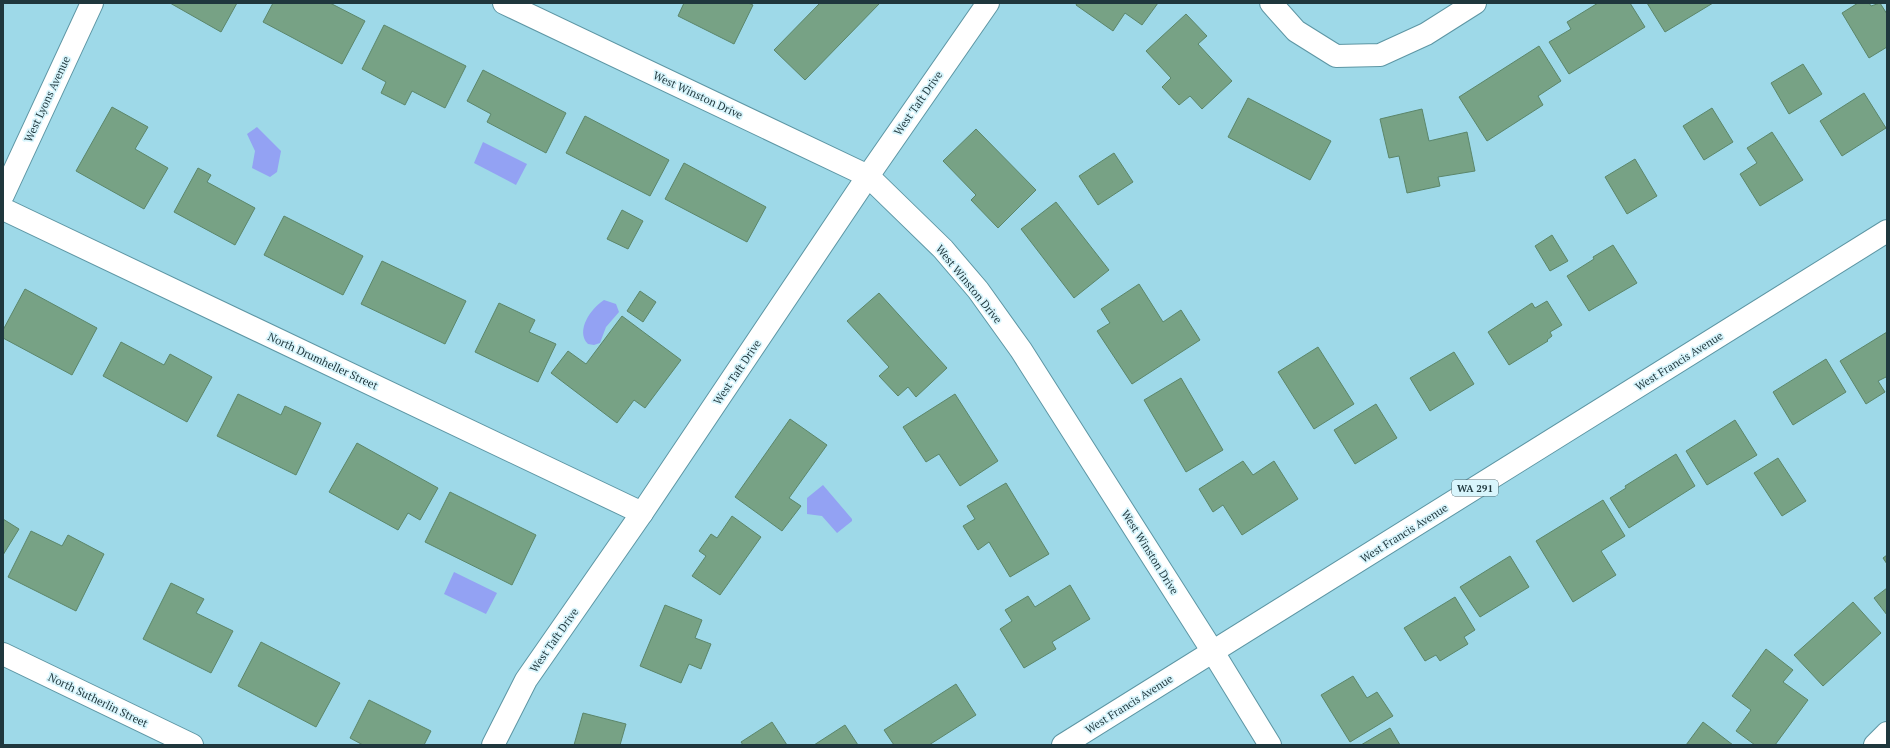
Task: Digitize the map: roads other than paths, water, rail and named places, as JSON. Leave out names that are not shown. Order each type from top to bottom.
[{"type":"street","name":"West Lyons Avenue","points":[[3,195],[92,3]]},
{"type":"street","name":"West Winston Drive","points":[[504,3],[868,176],[942,249],[978,290],[1021,350],[1213,652],[1270,745]]},
{"type":"street","name":"West Taft Drive","points":[[493,745],[526,680],[642,512],[868,176],[988,3]]},
{"type":"street","points":[[1271,3],[1296,31],[1336,56],[1380,55],[1426,34],[1475,3]]},
{"type":"street","name":"North Drumheller Street","points":[[3,209],[642,512]]},
{"type":"street","name":"West Francis Avenue","points":[[1063,745],[1887,231]]},
{"type":"street","name":"North Sutherlin Street","points":[[3,654],[192,745]]},
{"type":"street","points":[[1875,745],[1887,733]]},
{"type":"water","points":[[257,127],[281,151],[277,172],[270,177],[252,168],[255,151],[247,134]]},
{"type":"water","points":[[483,142],[527,164],[516,185],[474,163]]},
{"type":"water","points":[[604,300],[616,304],[619,312],[606,327],[600,343],[594,345],[588,344],[584,339],[583,333],[586,320],[594,308]]},
{"type":"water","points":[[823,485],[852,519],[852,521],[837,533],[822,516],[807,514],[807,498]]},
{"type":"water","points":[[454,572],[497,593],[486,614],[444,594]]}]
